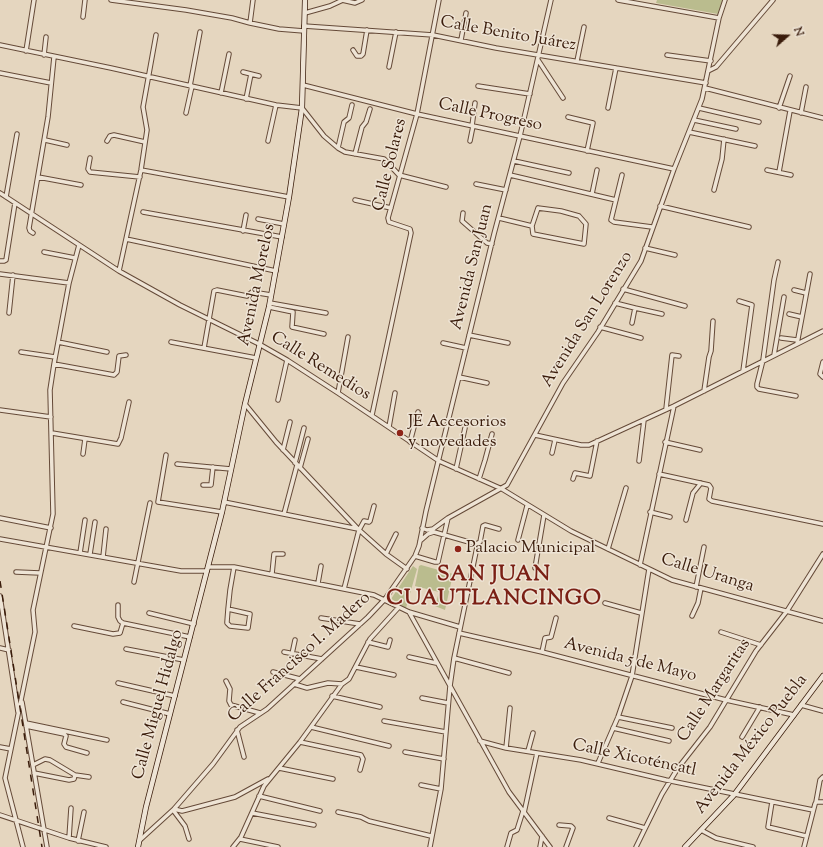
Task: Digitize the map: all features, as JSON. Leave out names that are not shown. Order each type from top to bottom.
[{"type":"street","points":[[26,51],[34,0]]},
{"type":"street","points":[[83,17],[85,0]]},
{"type":"street","name":"Calle Benito Juárez","points":[[111,0],[186,10],[232,18],[279,29],[367,30],[433,35],[496,48],[706,83]]},
{"type":"street","points":[[250,23],[253,0]]},
{"type":"street","name":"Avenida Morelos","points":[[207,569],[222,512],[259,344],[270,305],[289,197],[302,108],[305,0]]},
{"type":"street","points":[[305,12],[330,6],[343,0],[355,3],[362,0]]},
{"type":"street","name":"Calle Solares","points":[[372,416],[411,232],[410,229],[389,222],[388,218],[417,114],[439,0]]},
{"type":"street","name":"Avenida San Juan","points":[[420,540],[466,348],[514,161],[538,60],[550,0]]},
{"type":"street","points":[[618,0],[631,1],[719,18]]},
{"type":"street","name":"Avenida San Lorenzo","points":[[422,528],[430,530],[448,518],[507,485],[563,383],[641,261],[652,227],[699,108],[711,61],[719,18],[725,0]]},
{"type":"street","points":[[708,71],[716,67],[773,0]]},
{"type":"street","points":[[461,40],[466,13]]},
{"type":"street","points":[[577,61],[584,27]]},
{"type":"street","points":[[352,50],[357,56],[361,56],[363,54],[367,30]]},
{"type":"street","points":[[186,113],[200,32]]},
{"type":"street","points":[[389,67],[396,32]]},
{"type":"street","points":[[119,272],[140,178],[147,130],[143,107],[156,35]]},
{"type":"street","points":[[44,55],[46,37]]},
{"type":"street","points":[[0,45],[246,99],[302,108],[324,136],[331,143],[345,152],[384,159],[399,175],[446,187]]},
{"type":"street","points":[[221,93],[229,54]]},
{"type":"street","points":[[667,55],[711,61]]},
{"type":"street","points":[[33,233],[29,228],[48,117],[54,57]]},
{"type":"street","points":[[538,60],[563,98]]},
{"type":"street","points":[[608,108],[616,68]]},
{"type":"street","points":[[243,72],[259,76]]},
{"type":"street","points":[[0,73],[51,83]]},
{"type":"street","points":[[246,99],[251,74]]},
{"type":"street","points":[[779,108],[790,76]]},
{"type":"street","name":"Calle Progreso","points":[[303,85],[417,114],[674,169]]},
{"type":"street","points":[[478,86],[530,94]]},
{"type":"street","points":[[801,113],[806,87]]},
{"type":"street","points":[[705,88],[823,118]]},
{"type":"street","points":[[470,142],[475,103]]},
{"type":"street","points":[[268,141],[276,105]]},
{"type":"street","points":[[338,148],[344,122],[349,118],[352,105]]},
{"type":"street","points":[[699,108],[759,122]]},
{"type":"street","points":[[355,154],[362,127],[366,122],[370,109]]},
{"type":"street","points":[[778,172],[790,110]]},
{"type":"street","points":[[568,117],[593,123],[587,151]]},
{"type":"street","points":[[694,120],[736,129]]},
{"type":"street","points":[[689,132],[755,146]]},
{"type":"street","points":[[6,197],[17,134]]},
{"type":"street","points":[[107,141],[110,136],[114,135],[145,142]]},
{"type":"street","points":[[714,190],[722,159],[724,139]]},
{"type":"street","points":[[44,140],[67,145]]},
{"type":"street","points":[[90,158],[88,169],[90,172],[140,178]]},
{"type":"street","points":[[514,161],[569,173]]},
{"type":"street","points":[[141,170],[289,197]]},
{"type":"street","points":[[592,194],[597,170]]},
{"type":"street","points":[[767,170],[792,175]]},
{"type":"street","points":[[510,175],[616,200]]},
{"type":"street","points":[[622,176],[611,220],[614,222],[652,227]]},
{"type":"street","points":[[38,178],[81,186]]},
{"type":"street","points":[[476,184],[506,190]]},
{"type":"street","name":"Calle Remedios","points":[[0,192],[119,272],[287,360],[439,461]]},
{"type":"street","points":[[355,200],[391,208]]},
{"type":"street","points":[[0,261],[6,260],[15,203]]},
{"type":"street","points":[[660,206],[749,227]]},
{"type":"street","points":[[538,208],[560,211],[579,216],[586,224],[584,244],[532,234],[532,226],[538,208]]},
{"type":"street","points":[[143,212],[282,237]]},
{"type":"street","points":[[463,214],[462,221],[487,243],[492,244]]},
{"type":"street","points":[[243,231],[246,215]]},
{"type":"street","points":[[499,218],[532,226]]},
{"type":"street","points":[[258,219],[284,224]]},
{"type":"street","points":[[126,239],[276,271]]},
{"type":"street","points":[[23,847],[6,778],[35,632],[33,610],[53,514],[50,390],[69,283],[78,245]]},
{"type":"street","points":[[645,248],[675,255]]},
{"type":"street","points":[[44,252],[75,258]]},
{"type":"street","points":[[778,262],[774,280],[763,360],[757,387],[760,389],[796,396]]},
{"type":"street","points":[[0,274],[69,283]]},
{"type":"street","points":[[797,342],[810,274]]},
{"type":"street","points":[[9,313],[13,275]]},
{"type":"street","points":[[623,289],[686,306]]},
{"type":"street","points":[[204,348],[214,293],[216,290],[247,296],[252,292],[271,295]]},
{"type":"street","points":[[794,290],[806,293]]},
{"type":"street","points":[[774,355],[784,297]]},
{"type":"street","points":[[739,302],[752,305],[743,371]]},
{"type":"street","points":[[615,303],[662,314]]},
{"type":"street","points":[[270,305],[326,313]]},
{"type":"street","points":[[270,305],[293,312],[292,328],[324,334]]},
{"type":"street","points":[[632,323],[635,308]]},
{"type":"street","points":[[789,314],[802,317]]},
{"type":"street","points":[[704,391],[711,351],[713,321]]},
{"type":"street","points":[[600,327],[641,338]]},
{"type":"street","points":[[535,435],[581,445],[590,444],[674,406],[797,342],[823,331]]},
{"type":"street","points":[[470,335],[508,343]]},
{"type":"street","points":[[338,393],[348,337]]},
{"type":"street","points":[[781,338],[797,342]]},
{"type":"street","points":[[58,342],[106,352]]},
{"type":"street","points":[[171,342],[256,358]]},
{"type":"street","points":[[443,343],[466,348]]},
{"type":"street","points":[[21,352],[55,358]]},
{"type":"street","points":[[54,364],[114,375],[117,374],[118,357],[120,355],[126,355]]},
{"type":"street","points":[[666,409],[672,355],[679,356]]},
{"type":"street","points":[[278,400],[287,360]]},
{"type":"street","points":[[823,362],[820,374],[823,377]]},
{"type":"street","points":[[459,377],[487,383]]},
{"type":"street","points":[[389,427],[395,393]]},
{"type":"street","points":[[52,433],[115,444],[120,442],[128,402]]},
{"type":"street","points":[[245,404],[283,450],[359,530],[386,554],[407,569]]},
{"type":"street","points":[[640,564],[665,442],[674,406]]},
{"type":"street","points":[[0,410],[51,417]]},
{"type":"street","points":[[410,442],[418,412]]},
{"type":"street","points":[[639,461],[644,420]]},
{"type":"street","points":[[283,450],[290,422]]},
{"type":"street","points":[[284,514],[297,465],[304,428]]},
{"type":"street","points":[[456,469],[465,428]]},
{"type":"street","points":[[479,479],[492,434]]},
{"type":"street","points":[[83,454],[85,439]]},
{"type":"street","points":[[297,465],[308,439]]},
{"type":"street","points":[[552,453],[555,440]]},
{"type":"street","points":[[573,479],[575,473],[590,476],[597,441]]},
{"type":"street","points":[[665,442],[700,450]]},
{"type":"street","points":[[166,455],[158,502],[222,512]]},
{"type":"street","name":"Calle Uranga","points":[[439,461],[502,489],[527,506],[571,531],[672,580],[823,620]]},
{"type":"street","points":[[177,464],[231,469]]},
{"type":"street","points":[[203,485],[211,485],[213,467]]},
{"type":"street","points":[[659,474],[711,486],[710,500],[823,524]]},
{"type":"street","points":[[686,520],[693,493],[701,483]]},
{"type":"street","points":[[608,550],[626,488]]},
{"type":"street","points":[[134,582],[150,502]]},
{"type":"street","points":[[224,502],[359,530]]},
{"type":"street","points":[[344,588],[359,530],[364,521],[370,521],[374,506]]},
{"type":"street","points":[[518,540],[527,506]]},
{"type":"street","points":[[650,512],[670,518]]},
{"type":"street","points":[[535,568],[544,515]]},
{"type":"street","points":[[0,518],[51,528]]},
{"type":"street","points":[[415,556],[438,562],[448,518]]},
{"type":"street","points":[[80,553],[85,520]]},
{"type":"street","points":[[90,554],[95,522]]},
{"type":"street","points":[[476,544],[480,542],[483,526],[485,525],[499,528]]},
{"type":"street","points":[[103,557],[106,529]]},
{"type":"street","points":[[420,540],[428,534],[434,532],[476,544]]},
{"type":"street","points":[[386,554],[396,534]]},
{"type":"street","points":[[0,539],[181,571],[234,567],[272,574],[374,595],[385,599],[409,612],[460,626]]},
{"type":"street","name":"Calle Francisco I. Madero","points":[[139,841],[173,810],[213,764],[238,730],[245,723],[261,714],[360,624],[385,599],[415,556],[420,540]]},
{"type":"street","points":[[430,847],[441,789],[448,703],[454,658],[477,547],[476,544]]},
{"type":"street","points":[[696,587],[704,547]]},
{"type":"street","points":[[272,574],[274,554],[283,554]]},
{"type":"street","name":"Calle Margaritas","points":[[636,847],[662,794],[678,768],[710,727],[760,645],[787,611],[823,554]]},
{"type":"street","points":[[318,583],[322,566]]},
{"type":"street","points":[[228,609],[250,614],[249,627],[228,625],[227,622],[228,609],[230,590],[234,567]]},
{"type":"street","name":"Calle Miguel Hidalgo","points":[[138,847],[146,807],[207,569]]},
{"type":"street","points":[[598,764],[618,717],[632,676],[649,569]]},
{"type":"street","points":[[16,572],[40,573]]},
{"type":"street","points":[[692,616],[698,603],[701,588]]},
{"type":"street","points":[[0,596],[18,714]]},
{"type":"street","points":[[605,603],[641,613]]},
{"type":"street","points":[[118,605],[118,617],[123,623],[190,637]]},
{"type":"street","points":[[233,847],[240,839],[259,796],[270,778],[300,742],[332,696],[342,684],[349,679],[368,642],[375,632],[399,607]]},
{"type":"street","points":[[409,612],[509,792],[550,847]]},
{"type":"street","points":[[149,613],[194,624]]},
{"type":"street","points":[[320,618],[360,624]]},
{"type":"street","points":[[542,652],[545,638],[551,637],[556,618]]},
{"type":"street","points":[[74,626],[113,634],[120,633],[123,623]]},
{"type":"street","points":[[721,632],[760,645]]},
{"type":"street","name":"Avenida 5 de Mayo","points":[[459,633],[542,652],[726,700],[794,715]]},
{"type":"street","points":[[292,654],[294,640]]},
{"type":"street","points":[[368,642],[388,647],[390,640]]},
{"type":"street","points":[[0,648],[8,650]]},
{"type":"street","points":[[126,649],[184,660]]},
{"type":"street","points":[[284,652],[322,659]]},
{"type":"street","points":[[409,658],[436,663]]},
{"type":"street","points":[[454,658],[509,673]]},
{"type":"street","points":[[356,667],[394,675]]},
{"type":"street","points":[[273,672],[300,679]]},
{"type":"street","name":"Avenida México Puebla","points":[[685,847],[734,795],[822,678]]},
{"type":"street","points":[[226,681],[230,689],[229,700],[231,705],[261,714]]},
{"type":"street","points":[[118,683],[175,696]]},
{"type":"street","points":[[294,684],[307,688],[328,683],[342,684]]},
{"type":"street","points":[[332,696],[380,707]]},
{"type":"street","points":[[422,698],[448,703]]},
{"type":"street","points":[[22,700],[47,847]]},
{"type":"street","points":[[123,702],[170,714]]},
{"type":"street","points":[[801,705],[823,711]]},
{"type":"street","points":[[742,737],[760,707]]},
{"type":"street","points":[[506,748],[510,708]]},
{"type":"street","points":[[618,717],[672,728]]},
{"type":"street","points":[[384,721],[446,732]]},
{"type":"street","points":[[26,725],[107,740]]},
{"type":"street","points":[[26,725],[64,734],[66,736],[64,744],[66,747],[87,753]]},
{"type":"street","points":[[310,727],[390,746]]},
{"type":"street","points":[[613,728],[669,741]]},
{"type":"street","points":[[238,730],[244,757]]},
{"type":"street","points":[[528,751],[532,733]]},
{"type":"street","name":"Calle Xicoténcatl","points":[[480,741],[506,748],[598,764],[734,795],[812,810]]},
{"type":"street","points":[[300,742],[361,755],[363,759],[360,770]]},
{"type":"street","points":[[0,747],[11,749]]},
{"type":"street","points":[[405,752],[444,759]]},
{"type":"street","points":[[507,847],[511,833],[517,830],[524,812],[537,753]]},
{"type":"street","points":[[33,765],[45,760],[50,760],[75,775],[89,777]]},
{"type":"street","points":[[279,768],[333,779]]},
{"type":"street","points":[[34,773],[69,780],[74,779],[75,775]]},
{"type":"street","points":[[804,847],[812,810],[816,802],[820,780],[823,777]]},
{"type":"street","points":[[173,810],[182,811],[235,797],[270,778]]},
{"type":"street","points":[[421,785],[441,789]]},
{"type":"street","points":[[259,796],[320,811]]},
{"type":"street","points":[[772,802],[768,827],[806,836]]},
{"type":"street","points":[[816,802],[823,802]]},
{"type":"street","points":[[69,838],[71,808]]},
{"type":"street","points":[[173,810],[185,826],[189,840]]},
{"type":"street","points":[[78,841],[84,812]]},
{"type":"street","points":[[338,812],[361,817],[369,822],[432,836]]},
{"type":"street","points":[[252,813],[314,825]]},
{"type":"street","points":[[0,814],[44,831],[106,847]]},
{"type":"street","points":[[609,818],[645,828]]},
{"type":"street","points":[[559,825],[571,826],[573,828],[566,847]]},
{"type":"street","points":[[701,830],[716,838],[753,847]]},
{"type":"street","points":[[540,847],[542,836]]},
{"type":"street","points":[[240,839],[278,847]]},
{"type":"green space","points":[[657,0],[723,0],[718,14],[656,3]]},
{"type":"green space","points":[[421,565],[453,574],[445,610],[435,606],[439,592],[415,586],[419,566]]},
{"type":"green space","points":[[413,566],[417,569],[406,608],[391,599]]},
{"type":"railway","points":[[0,581],[42,847]]},
{"type":"place","name":"JE Accesorios y novedades","points":[[400,433]]},
{"type":"place","name":"Palacio Municipal","points":[[458,549]]},
{"type":"district","name":"SAN JUAN CUAUTLANCINGO","points":[[494,588]]}]
